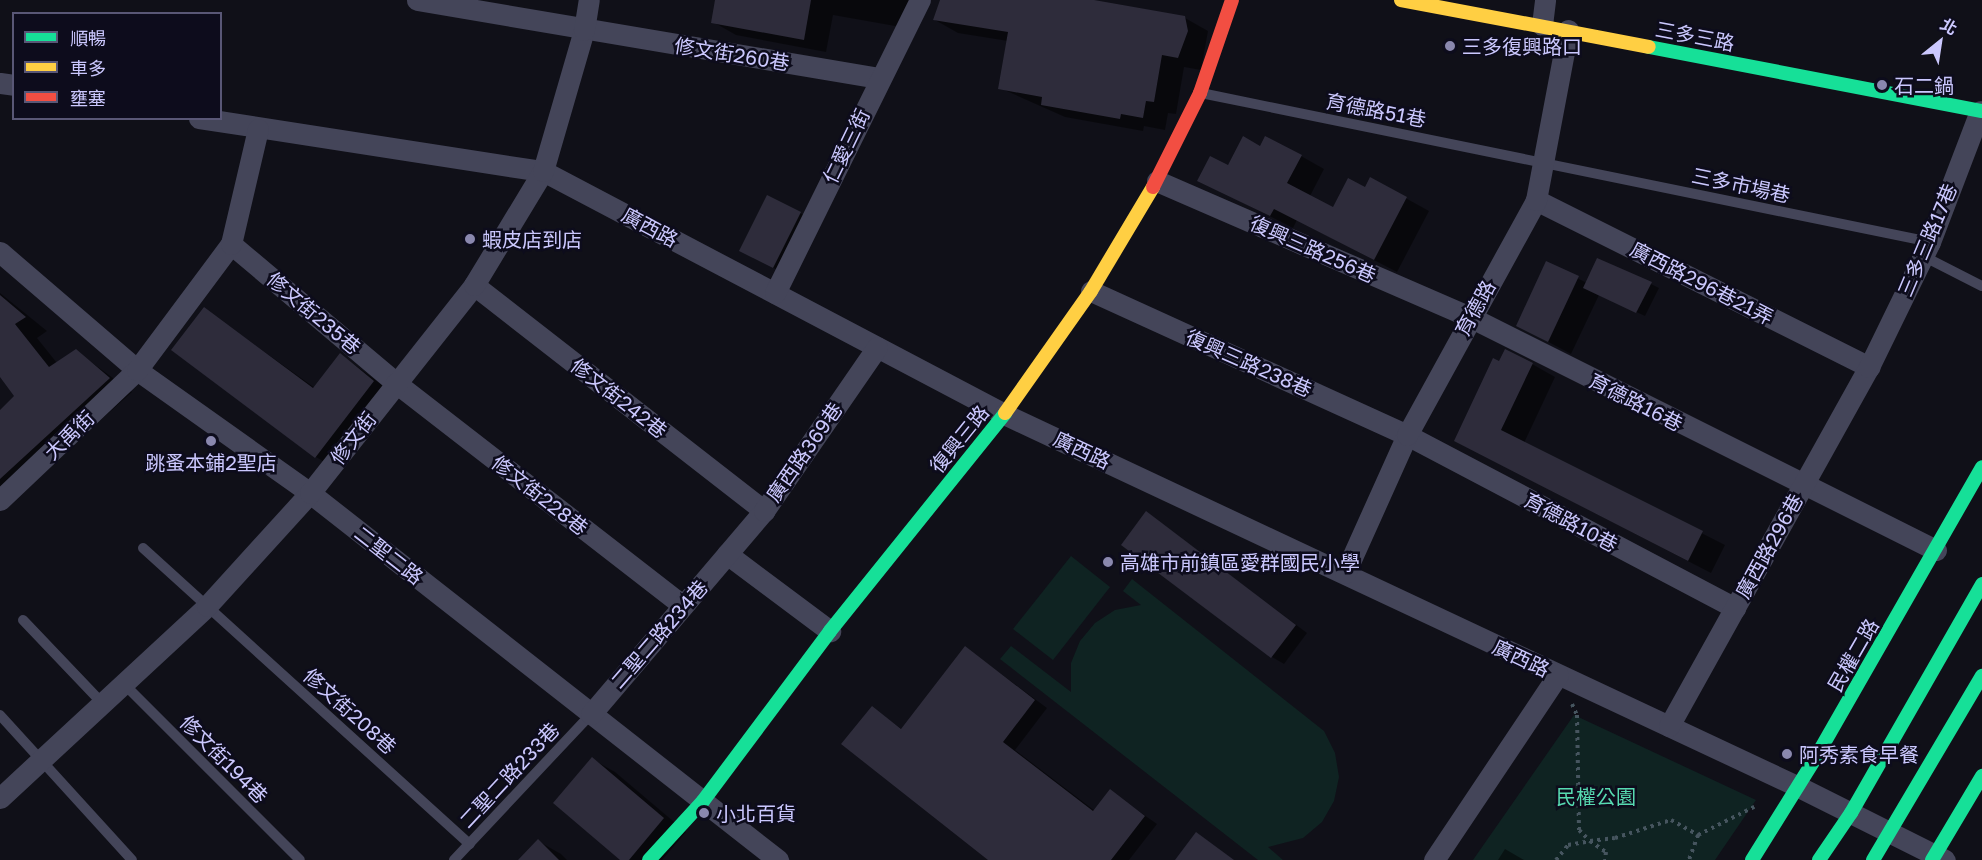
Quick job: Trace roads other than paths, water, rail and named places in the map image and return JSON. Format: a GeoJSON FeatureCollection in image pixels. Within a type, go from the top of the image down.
{"type":"FeatureCollection","features":[{"type":"Feature","properties":{"kind":"street","name":"修文街260巷"},"geometry":{"type":"LineString","coordinates":[[417,0],[879,78]]}},
{"type":"Feature","properties":{"kind":"street","name":"修文街"},"geometry":{"type":"LineString","coordinates":[[0,798],[207,606],[310,493],[474,285],[543,171],[584,30],[589,0]]}},
{"type":"Feature","properties":{"kind":"street","name":"仁愛三街"},"geometry":{"type":"LineString","coordinates":[[775,293],[879,78],[920,0]]}},
{"type":"Feature","properties":{"kind":"street","name":"復興三路"},"geometry":{"type":"LineString","coordinates":[[649,860],[703,801],[830,631],[1004,414],[1091,291],[1157,181],[1200,93],[1232,0]]}},
{"type":"Feature","properties":{"kind":"street","name":"三多三路"},"geometry":{"type":"LineString","coordinates":[[1401,0],[1542,25],[1981,111]]}},
{"type":"Feature","properties":{"kind":"street"},"geometry":{"type":"LineString","coordinates":[[1542,25],[1545,0]]}},
{"type":"Feature","properties":{"kind":"street","name":"育德路"},"geometry":{"type":"LineString","coordinates":[[1345,573],[1407,435],[1536,200],[1545,162],[1568,30]]}},
{"type":"Feature","properties":{"kind":"street","name":"三多三路17巷"},"geometry":{"type":"LineString","coordinates":[[1869,367],[1926,249],[1981,111]]}},
{"type":"Feature","properties":{"kind":"street","name":"廣西路"},"geometry":{"type":"LineString","coordinates":[[210,120],[543,171],[1004,414],[1799,786],[1892,832],[1937,858]]}},
{"type":"Feature","properties":{"kind":"street"},"geometry":{"type":"LineString","coordinates":[[231,244],[258,129]]}},
{"type":"Feature","properties":{"kind":"street","name":"復興三路256巷"},"geometry":{"type":"LineString","coordinates":[[1157,181],[1470,317]]}},
{"type":"Feature","properties":{"kind":"street","name":"廣西路296巷21弄"},"geometry":{"type":"LineString","coordinates":[[1536,200],[1869,367]]}},
{"type":"Feature","properties":{"kind":"street","name":"大禹街"},"geometry":{"type":"LineString","coordinates":[[0,500],[137,370],[231,244]]}},
{"type":"Feature","properties":{"kind":"street","name":"修文街235巷"},"geometry":{"type":"LineString","coordinates":[[231,244],[396,383]]}},
{"type":"Feature","properties":{"kind":"street","name":"二聖二路"},"geometry":{"type":"LineString","coordinates":[[0,252],[137,370],[310,493],[778,860]]}},
{"type":"Feature","properties":{"kind":"street","name":"修文街242巷"},"geometry":{"type":"LineString","coordinates":[[474,285],[764,511]]}},
{"type":"Feature","properties":{"kind":"street","name":"復興三路238巷"},"geometry":{"type":"LineString","coordinates":[[1091,291],[1407,435]]}},
{"type":"Feature","properties":{"kind":"street","name":"育德路16巷"},"geometry":{"type":"LineString","coordinates":[[1470,317],[1803,486],[1935,550]]}},
{"type":"Feature","properties":{"kind":"street","name":"廣西路369巷"},"geometry":{"type":"LineString","coordinates":[[727,554],[764,511],[877,347]]}},
{"type":"Feature","properties":{"kind":"street","name":"廣西路296巷"},"geometry":{"type":"LineString","coordinates":[[1669,726],[1869,367]]}},
{"type":"Feature","properties":{"kind":"street","name":"修文街228巷"},"geometry":{"type":"LineString","coordinates":[[396,383],[683,606]]}},
{"type":"Feature","properties":{"kind":"street","name":"育德路10巷"},"geometry":{"type":"LineString","coordinates":[[1407,435],[1735,608]]}},
{"type":"Feature","properties":{"kind":"street","name":"民權二路"},"geometry":{"type":"LineString","coordinates":[[1752,860],[1799,786],[1982,467]]}},
{"type":"Feature","properties":{"kind":"street"},"geometry":{"type":"LineString","coordinates":[[727,554],[830,631]]}},
{"type":"Feature","properties":{"kind":"street","name":"二聖二路234巷"},"geometry":{"type":"LineString","coordinates":[[591,714],[727,554]]}},
{"type":"Feature","properties":{"kind":"street"},"geometry":{"type":"LineString","coordinates":[[1819,860],[1851,813],[1982,584]]}},
{"type":"Feature","properties":{"kind":"street"},"geometry":{"type":"LineString","coordinates":[[1434,860],[1558,675]]}},
{"type":"Feature","properties":{"kind":"street"},"geometry":{"type":"LineString","coordinates":[[1873,860],[1892,832],[1982,676]]}},
{"type":"Feature","properties":{"kind":"street"},"geometry":{"type":"LineString","coordinates":[[1937,858],[1982,776]]}},
{"type":"Feature","properties":{"kind":"lane","name":"育德路51巷"},"geometry":{"type":"LineString","coordinates":[[1200,93],[1545,162]]}},
{"type":"Feature","properties":{"kind":"lane","name":"三多市場巷"},"geometry":{"type":"LineString","coordinates":[[1545,162],[1926,249],[1982,286]]}},
{"type":"Feature","properties":{"kind":"lane","name":"修文街208巷"},"geometry":{"type":"LineString","coordinates":[[143,548],[470,843]]}},
{"type":"Feature","properties":{"kind":"lane"},"geometry":{"type":"LineString","coordinates":[[23,620],[102,702]]}},
{"type":"Feature","properties":{"kind":"lane","name":"修文街194巷"},"geometry":{"type":"LineString","coordinates":[[123,683],[300,860]]}},
{"type":"Feature","properties":{"kind":"lane","name":"二聖二路233巷"},"geometry":{"type":"LineString","coordinates":[[454,860],[591,714]]}},
{"type":"Feature","properties":{"kind":"lane"},"geometry":{"type":"LineString","coordinates":[[0,715],[132,860]]}},
{"type":"Feature","properties":{"kind":"place","name":"三多復興路口"},"geometry":{"type":"Point","coordinates":[1450,46]}},
{"type":"Feature","properties":{"kind":"place","name":"石二鍋"},"geometry":{"type":"Point","coordinates":[1882,85]}},
{"type":"Feature","properties":{"kind":"place","name":"蝦皮店到店"},"geometry":{"type":"Point","coordinates":[470,239]}},
{"type":"Feature","properties":{"kind":"place","name":"跳蚤本鋪2聖店"},"geometry":{"type":"Point","coordinates":[211,441]}},
{"type":"Feature","properties":{"kind":"place","name":"高雄市前鎮區愛群國民小學"},"geometry":{"type":"Point","coordinates":[1108,562]}},
{"type":"Feature","properties":{"kind":"place","name":"阿秀素食早餐"},"geometry":{"type":"Point","coordinates":[1787,754]}},
{"type":"Feature","properties":{"kind":"place","name":"小北百貨"},"geometry":{"type":"Point","coordinates":[704,813]}},
{"type":"Feature","properties":{"kind":"park label","name":"民權公園"},"geometry":{"type":"Point","coordinates":[1596,796]}}]}
